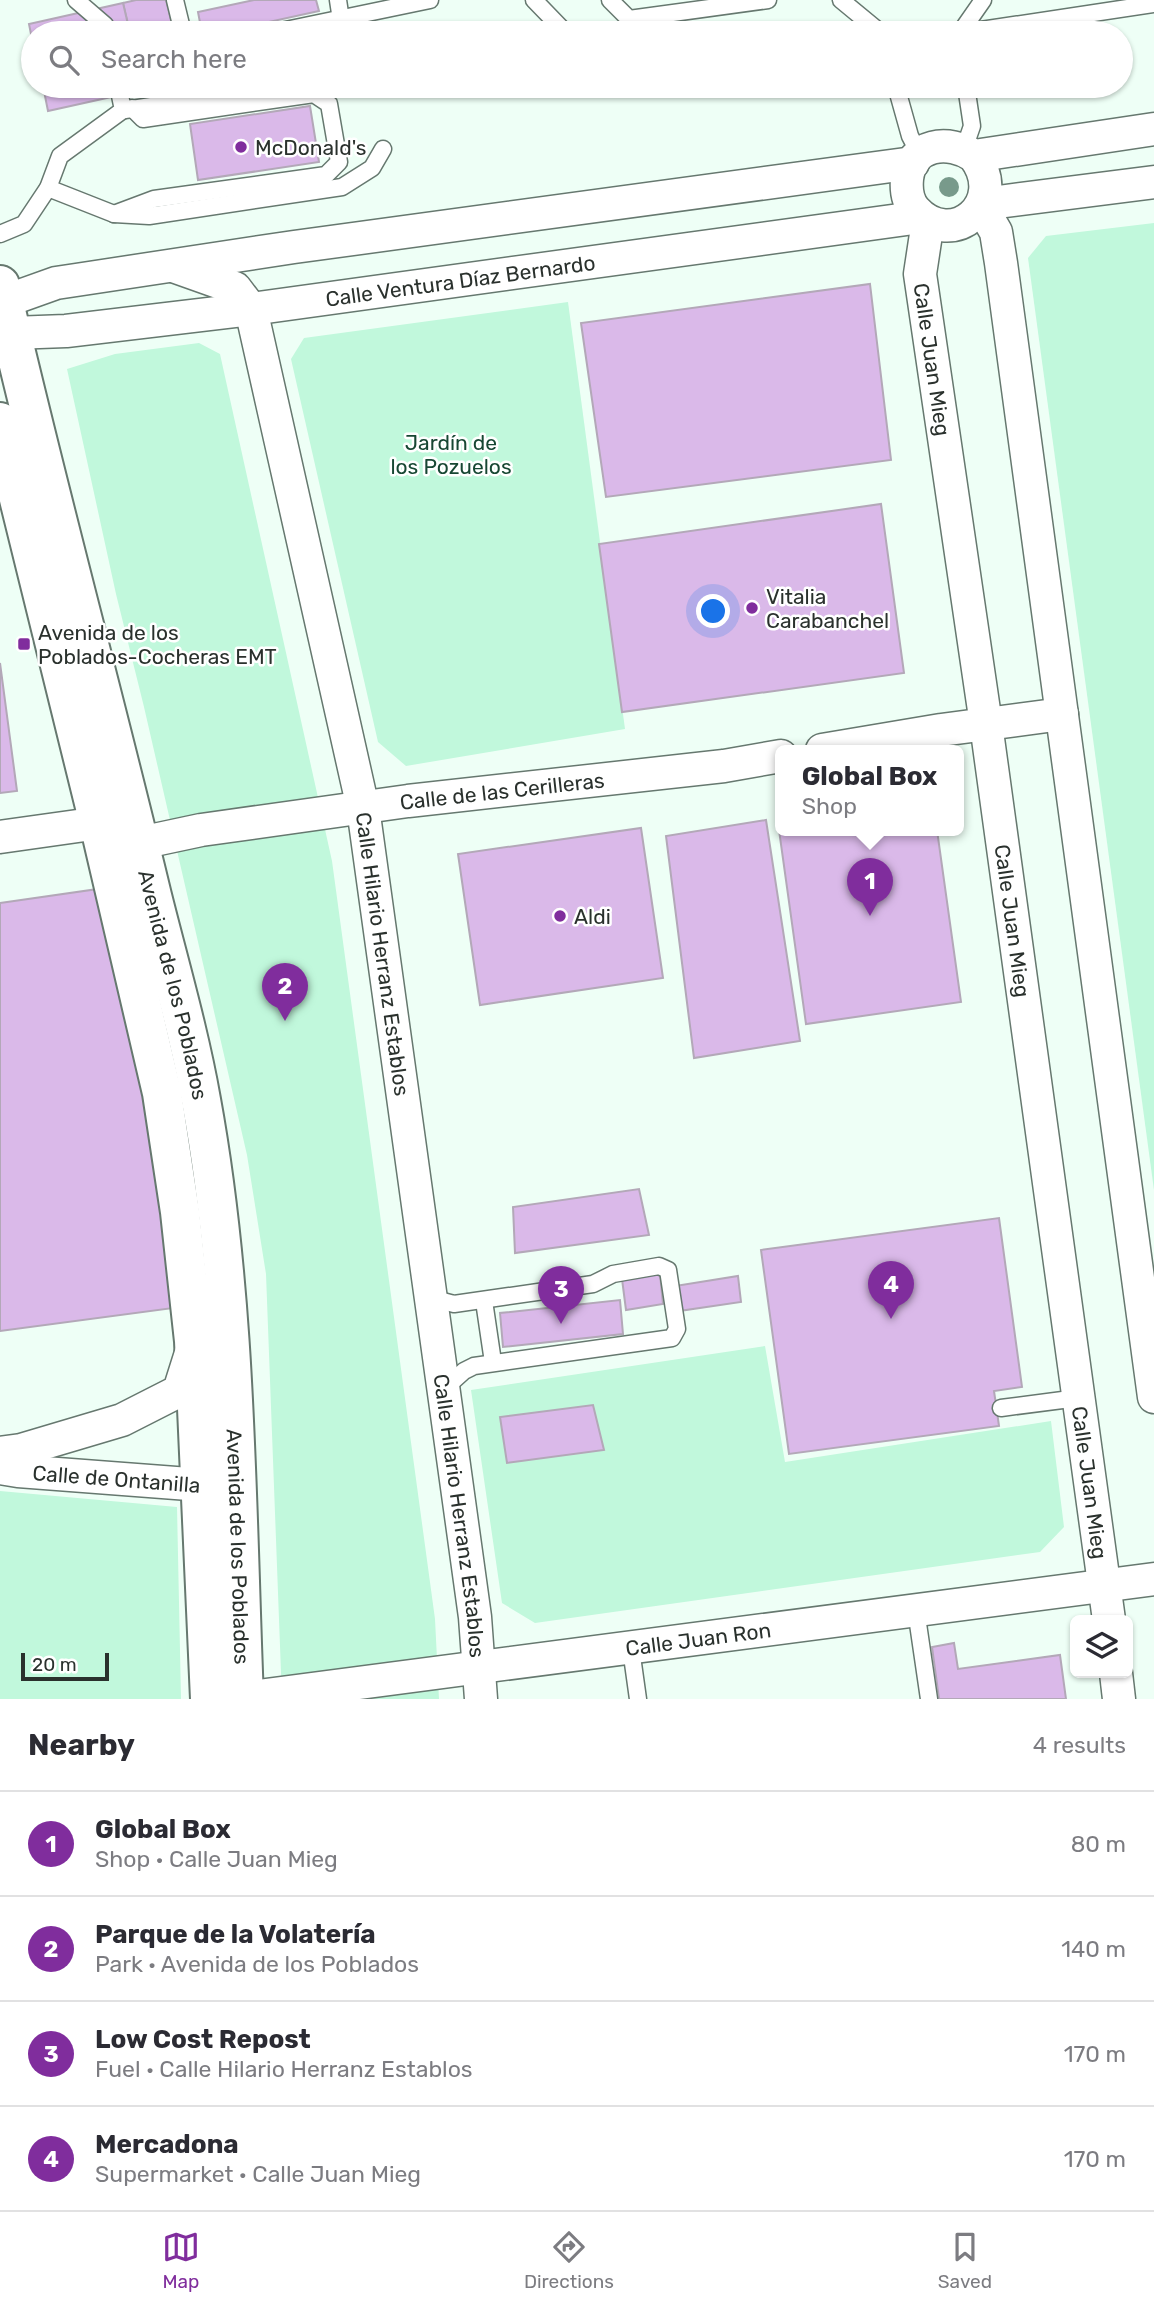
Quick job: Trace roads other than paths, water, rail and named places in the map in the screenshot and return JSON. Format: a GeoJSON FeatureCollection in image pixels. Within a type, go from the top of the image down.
{"type":"FeatureCollection","features":[{"type":"Feature","properties":{"kind":"main road","name":"Avenida de los Poblados"},"geometry":{"type":"LineString","coordinates":[[3,310],[140,843],[201,1097],[217,1198],[227,1303],[210,1699]]}},
{"type":"Feature","properties":{"kind":"main road","name":"Avenida de los Poblados"},"geometry":{"type":"LineString","coordinates":[[0,422],[99,823],[162,1093],[180,1212],[194,1341],[219,1484],[244,1699]]}},
{"type":"Feature","properties":{"kind":"street"},"geometry":{"type":"LineString","coordinates":[[3,310],[56,283],[917,159],[942,145],[969,153],[1000,151],[1154,129]]}},
{"type":"Feature","properties":{"kind":"street"},"geometry":{"type":"LineString","coordinates":[[969,153],[982,166],[986,177],[982,204],[996,232],[1154,1397]]}},
{"type":"Feature","properties":{"kind":"street"},"geometry":{"type":"LineString","coordinates":[[917,159],[907,177],[907,192],[912,206],[925,219]]}},
{"type":"Feature","properties":{"kind":"street","name":"Calle Ventura Díaz Bernardo"},"geometry":{"type":"LineString","coordinates":[[3,310],[65,331],[251,309],[925,219],[942,225],[957,224],[971,218],[982,204],[1154,182]]}},
{"type":"Feature","properties":{"kind":"street","name":"Calle Juan Mieg"},"geometry":{"type":"LineString","coordinates":[[925,219],[920,274],[986,724],[1108,1615]]}},
{"type":"Feature","properties":{"kind":"street"},"geometry":{"type":"LineString","coordinates":[[173,266],[235,288],[251,309]]}},
{"type":"Feature","properties":{"kind":"street","name":"Calle Hilario Herranz Establos"},"geometry":{"type":"LineString","coordinates":[[251,309],[363,808],[475,1617],[481,1699]]}},
{"type":"Feature","properties":{"kind":"street"},"geometry":{"type":"LineString","coordinates":[[854,745],[1062,714]]}},
{"type":"Feature","properties":{"kind":"street","name":"Calle de las Cerilleras"},"geometry":{"type":"LineString","coordinates":[[140,843],[201,830],[408,801],[775,758]]}},
{"type":"Feature","properties":{"kind":"street"},"geometry":{"type":"LineString","coordinates":[[0,837],[99,823]]}},
{"type":"Feature","properties":{"kind":"street","name":"Calle de Ontanilla"},"geometry":{"type":"LineString","coordinates":[[0,1453],[21,1450],[122,1420],[179,1391],[194,1341]]}},
{"type":"Feature","properties":{"kind":"street","name":"Calle de Ontanilla"},"geometry":{"type":"LineString","coordinates":[[0,1468],[18,1472],[219,1484]]}},
{"type":"Feature","properties":{"kind":"street","name":"Calle Juan Ron"},"geometry":{"type":"LineString","coordinates":[[244,1699],[1154,1578]]}},
{"type":"Feature","properties":{"kind":"street"},"geometry":{"type":"LineString","coordinates":[[1117,1678],[1119,1699]]}},
{"type":"Feature","properties":{"kind":"lane"},"geometry":{"type":"LineString","coordinates":[[76,0],[100,21]]}},
{"type":"Feature","properties":{"kind":"lane"},"geometry":{"type":"LineString","coordinates":[[175,0],[180,21]]}},
{"type":"Feature","properties":{"kind":"lane"},"geometry":{"type":"LineString","coordinates":[[338,0],[341,21]]}},
{"type":"Feature","properties":{"kind":"lane"},"geometry":{"type":"LineString","coordinates":[[359,21],[430,0]]}},
{"type":"Feature","properties":{"kind":"lane"},"geometry":{"type":"LineString","coordinates":[[534,0],[554,21]]}},
{"type":"Feature","properties":{"kind":"lane"},"geometry":{"type":"LineString","coordinates":[[610,0],[629,19],[768,0]]}},
{"type":"Feature","properties":{"kind":"lane"},"geometry":{"type":"LineString","coordinates":[[841,0],[866,21]]}},
{"type":"Feature","properties":{"kind":"lane"},"geometry":{"type":"LineString","coordinates":[[968,21],[983,0]]}},
{"type":"Feature","properties":{"kind":"lane"},"geometry":{"type":"LineString","coordinates":[[1040,21],[1154,4]]}},
{"type":"Feature","properties":{"kind":"lane"},"geometry":{"type":"LineString","coordinates":[[123,98],[127,109],[143,119],[287,98]]}},
{"type":"Feature","properties":{"kind":"lane"},"geometry":{"type":"LineString","coordinates":[[0,234],[24,224],[48,188],[60,156],[127,109],[172,98]]}},
{"type":"Feature","properties":{"kind":"lane"},"geometry":{"type":"LineString","coordinates":[[114,214],[155,199],[326,175],[339,162],[329,104],[320,98]]}},
{"type":"Feature","properties":{"kind":"lane"},"geometry":{"type":"LineString","coordinates":[[899,98],[917,159]]}},
{"type":"Feature","properties":{"kind":"lane"},"geometry":{"type":"LineString","coordinates":[[968,98],[972,126],[969,153]]}},
{"type":"Feature","properties":{"kind":"lane"},"geometry":{"type":"LineString","coordinates":[[48,188],[114,214],[149,216],[342,187],[372,168],[383,149]]}},
{"type":"Feature","properties":{"kind":"lane"},"geometry":{"type":"LineString","coordinates":[[431,1298],[454,1304],[484,1301],[593,1284],[613,1274],[659,1266],[668,1270],[677,1329],[672,1338],[493,1362],[464,1371],[444,1389]]}},
{"type":"Feature","properties":{"kind":"lane"},"geometry":{"type":"LineString","coordinates":[[484,1301],[493,1362]]}},
{"type":"Feature","properties":{"kind":"lane"},"geometry":{"type":"LineString","coordinates":[[1001,1408],[1078,1398]]}},
{"type":"Feature","properties":{"kind":"lane"},"geometry":{"type":"LineString","coordinates":[[916,1610],[929,1699]]}},
{"type":"Feature","properties":{"kind":"lane"},"geometry":{"type":"LineString","coordinates":[[631,1649],[638,1699]]}},
{"type":"Feature","properties":{"kind":"place","name":"McDonald's"},"geometry":{"type":"Point","coordinates":[241,147]}},
{"type":"Feature","properties":{"kind":"place","name":"Vitalia Carabanchel"},"geometry":{"type":"Point","coordinates":[752,608]}},
{"type":"Feature","properties":{"kind":"place","name":"Avenida de los Poblados-Cocheras EMT"},"geometry":{"type":"Point","coordinates":[24,644]}},
{"type":"Feature","properties":{"kind":"place","name":"Aldi"},"geometry":{"type":"Point","coordinates":[560,916]}},
{"type":"Feature","properties":{"kind":"place","name":"Global Box"},"geometry":{"type":"Point","coordinates":[870,916]}},
{"type":"Feature","properties":{"kind":"place","name":"Parque de la Volatería"},"geometry":{"type":"Point","coordinates":[285,1021]}},
{"type":"Feature","properties":{"kind":"place","name":"Mercadona"},"geometry":{"type":"Point","coordinates":[891,1319]}},
{"type":"Feature","properties":{"kind":"place","name":"Low Cost Repost"},"geometry":{"type":"Point","coordinates":[561,1324]}},
{"type":"Feature","properties":{"kind":"park label","name":"Jardín de los Pozuelos"},"geometry":{"type":"Point","coordinates":[451,454]}}]}
